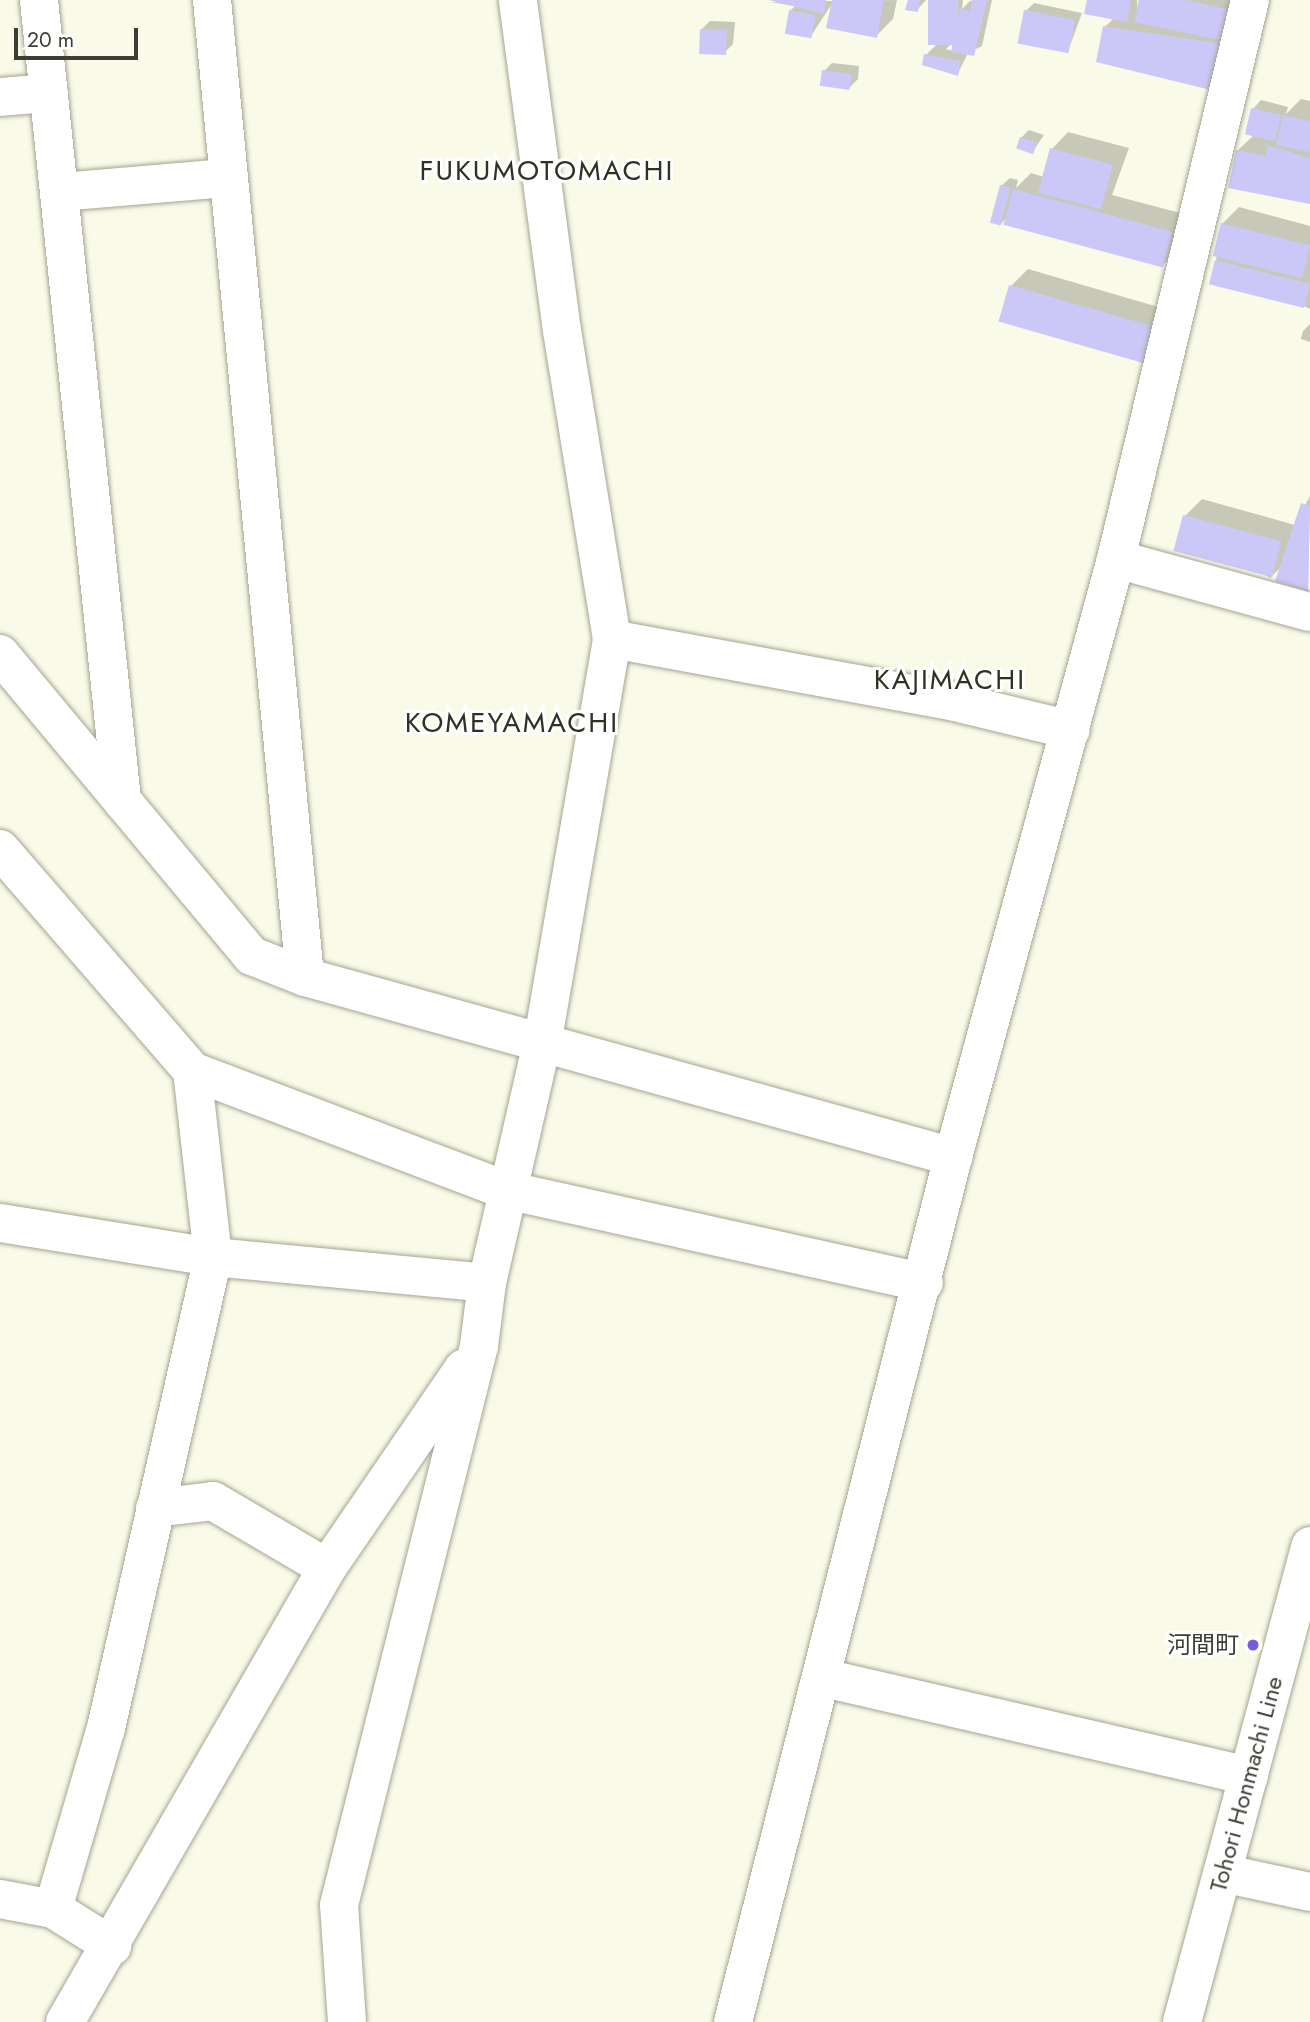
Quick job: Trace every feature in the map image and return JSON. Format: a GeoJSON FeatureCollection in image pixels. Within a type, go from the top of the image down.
{"type":"FeatureCollection","features":[{"type":"Feature","properties":{"kind":"street"},"geometry":{"type":"LineString","coordinates":[[39,0],[122,801]]}},
{"type":"Feature","properties":{"kind":"street"},"geometry":{"type":"LineString","coordinates":[[212,0],[304,977]]}},
{"type":"Feature","properties":{"kind":"street"},"geometry":{"type":"LineString","coordinates":[[347,2022],[340,1905],[479,1346],[487,1283],[506,1190],[543,1039],[612,639],[562,331],[518,0]]}},
{"type":"Feature","properties":{"kind":"street"},"geometry":{"type":"LineString","coordinates":[[733,2022],[824,1678],[953,1157],[1116,559],[1250,0]]}},
{"type":"Feature","properties":{"kind":"street"},"geometry":{"type":"LineString","coordinates":[[0,97],[49,93]]}},
{"type":"Feature","properties":{"kind":"street"},"geometry":{"type":"LineString","coordinates":[[60,192],[228,178]]}},
{"type":"Feature","properties":{"kind":"street"},"geometry":{"type":"LineString","coordinates":[[1116,559],[1310,612]]}},
{"type":"Feature","properties":{"kind":"street"},"geometry":{"type":"LineString","coordinates":[[612,639],[955,702],[1071,730]]}},
{"type":"Feature","properties":{"kind":"street"},"geometry":{"type":"LineString","coordinates":[[0,654],[252,957],[304,977],[543,1039],[953,1157]]}},
{"type":"Feature","properties":{"kind":"street"},"geometry":{"type":"LineString","coordinates":[[0,849],[192,1071],[506,1190],[923,1283]]}},
{"type":"Feature","properties":{"kind":"street"},"geometry":{"type":"LineString","coordinates":[[53,1909],[106,1728],[213,1257],[192,1071]]}},
{"type":"Feature","properties":{"kind":"street"},"geometry":{"type":"LineString","coordinates":[[0,1223],[213,1257],[487,1283]]}},
{"type":"Feature","properties":{"kind":"street"},"geometry":{"type":"LineString","coordinates":[[65,2022],[327,1568],[479,1346]]}},
{"type":"Feature","properties":{"kind":"street"},"geometry":{"type":"LineString","coordinates":[[155,1508],[213,1502],[327,1568]]}},
{"type":"Feature","properties":{"kind":"street","name":"Tohori Honmachi Line"},"geometry":{"type":"LineString","coordinates":[[1182,2022],[1310,1546]]}},
{"type":"Feature","properties":{"kind":"street"},"geometry":{"type":"LineString","coordinates":[[824,1678],[1249,1776]]}},
{"type":"Feature","properties":{"kind":"street"},"geometry":{"type":"LineString","coordinates":[[1222,1873],[1310,1892]]}},
{"type":"Feature","properties":{"kind":"street"},"geometry":{"type":"LineString","coordinates":[[0,1899],[53,1909],[111,1946]]}},
{"type":"Feature","properties":{"kind":"building"},"geometry":{"type":"Polygon","coordinates":[[[769,0],[826,0],[824,14],[769,0]]]}},
{"type":"Feature","properties":{"kind":"building"},"geometry":{"type":"Polygon","coordinates":[[[832,0],[884,0],[877,38],[826,28],[832,0]]]}},
{"type":"Feature","properties":{"kind":"building"},"geometry":{"type":"Polygon","coordinates":[[[908,0],[920,0],[918,12],[905,10],[908,0]]]}},
{"type":"Feature","properties":{"kind":"building"},"geometry":{"type":"Polygon","coordinates":[[[928,0],[958,0],[958,45],[928,45],[928,0]]]}},
{"type":"Feature","properties":{"kind":"building"},"geometry":{"type":"Polygon","coordinates":[[[972,0],[987,0],[974,56],[951,52],[960,8],[970,11],[972,0]]]}},
{"type":"Feature","properties":{"kind":"building"},"geometry":{"type":"Polygon","coordinates":[[[1087,0],[1131,0],[1127,22],[1084,14],[1087,0]]]}},
{"type":"Feature","properties":{"kind":"building"},"geometry":{"type":"Polygon","coordinates":[[[1139,0],[1186,0],[1232,10],[1225,41],[1134,22],[1139,0]]]}},
{"type":"Feature","properties":{"kind":"building"},"geometry":{"type":"Polygon","coordinates":[[[789,10],[816,15],[811,38],[785,34],[789,10]]]}},
{"type":"Feature","properties":{"kind":"building"},"geometry":{"type":"Polygon","coordinates":[[[1024,10],[1075,20],[1069,53],[1018,43],[1024,10]]]}},
{"type":"Feature","properties":{"kind":"building"},"geometry":{"type":"Polygon","coordinates":[[[1103,26],[1225,44],[1215,91],[1096,62],[1103,26]]]}},
{"type":"Feature","properties":{"kind":"building"},"geometry":{"type":"Polygon","coordinates":[[[700,29],[727,30],[726,55],[699,54],[700,29]]]}},
{"type":"Feature","properties":{"kind":"building"},"geometry":{"type":"Polygon","coordinates":[[[924,54],[961,61],[958,76],[922,65],[924,54]]]}},
{"type":"Feature","properties":{"kind":"building"},"geometry":{"type":"Polygon","coordinates":[[[822,70],[852,74],[849,90],[820,86],[822,70]]]}},
{"type":"Feature","properties":{"kind":"building"},"geometry":{"type":"Polygon","coordinates":[[[1251,108],[1281,115],[1275,141],[1245,134],[1251,108]]]}},
{"type":"Feature","properties":{"kind":"building"},"geometry":{"type":"Polygon","coordinates":[[[1283,115],[1310,121],[1310,152],[1276,145],[1283,115]]]}},
{"type":"Feature","properties":{"kind":"building"},"geometry":{"type":"Polygon","coordinates":[[[1020,137],[1037,143],[1033,154],[1016,148],[1020,137]]]}},
{"type":"Feature","properties":{"kind":"building"},"geometry":{"type":"Polygon","coordinates":[[[1267,145],[1310,158],[1310,204],[1228,188],[1236,150],[1266,156],[1267,145]]]}},
{"type":"Feature","properties":{"kind":"building"},"geometry":{"type":"Polygon","coordinates":[[[1050,148],[1113,165],[1101,209],[1038,192],[1050,148]]]}},
{"type":"Feature","properties":{"kind":"building"},"geometry":{"type":"Polygon","coordinates":[[[1000,185],[1011,188],[1001,226],[990,223],[1000,185]]]}},
{"type":"Feature","properties":{"kind":"building"},"geometry":{"type":"Polygon","coordinates":[[[1013,189],[1172,232],[1163,267],[1003,225],[1013,189]]]}},
{"type":"Feature","properties":{"kind":"building"},"geometry":{"type":"Polygon","coordinates":[[[1221,223],[1310,245],[1302,278],[1213,256],[1221,223]]]}},
{"type":"Feature","properties":{"kind":"building"},"geometry":{"type":"Polygon","coordinates":[[[1215,260],[1310,284],[1304,308],[1209,284],[1215,260]]]}},
{"type":"Feature","properties":{"kind":"building"},"geometry":{"type":"Polygon","coordinates":[[[1009,285],[1156,327],[1146,364],[999,322],[1009,285]]]}},
{"type":"Feature","properties":{"kind":"building"},"geometry":{"type":"Polygon","coordinates":[[[1301,503],[1310,506],[1308,592],[1275,581],[1301,503]]]}},
{"type":"Feature","properties":{"kind":"building"},"geometry":{"type":"Polygon","coordinates":[[[1183,515],[1282,541],[1272,577],[1173,551],[1183,515]]]}},
{"type":"Feature","properties":{"kind":"place","name":"河間町"},"geometry":{"type":"Point","coordinates":[1253,1645]}},
{"type":"Feature","properties":{"kind":"district","name":"FUKUMOTOMACHI"},"geometry":{"type":"Point","coordinates":[547,171]}},
{"type":"Feature","properties":{"kind":"district","name":"KAJIMACHI"},"geometry":{"type":"Point","coordinates":[950,680]}},
{"type":"Feature","properties":{"kind":"district","name":"KOMEYAMACHI"},"geometry":{"type":"Point","coordinates":[512,723]}}]}
